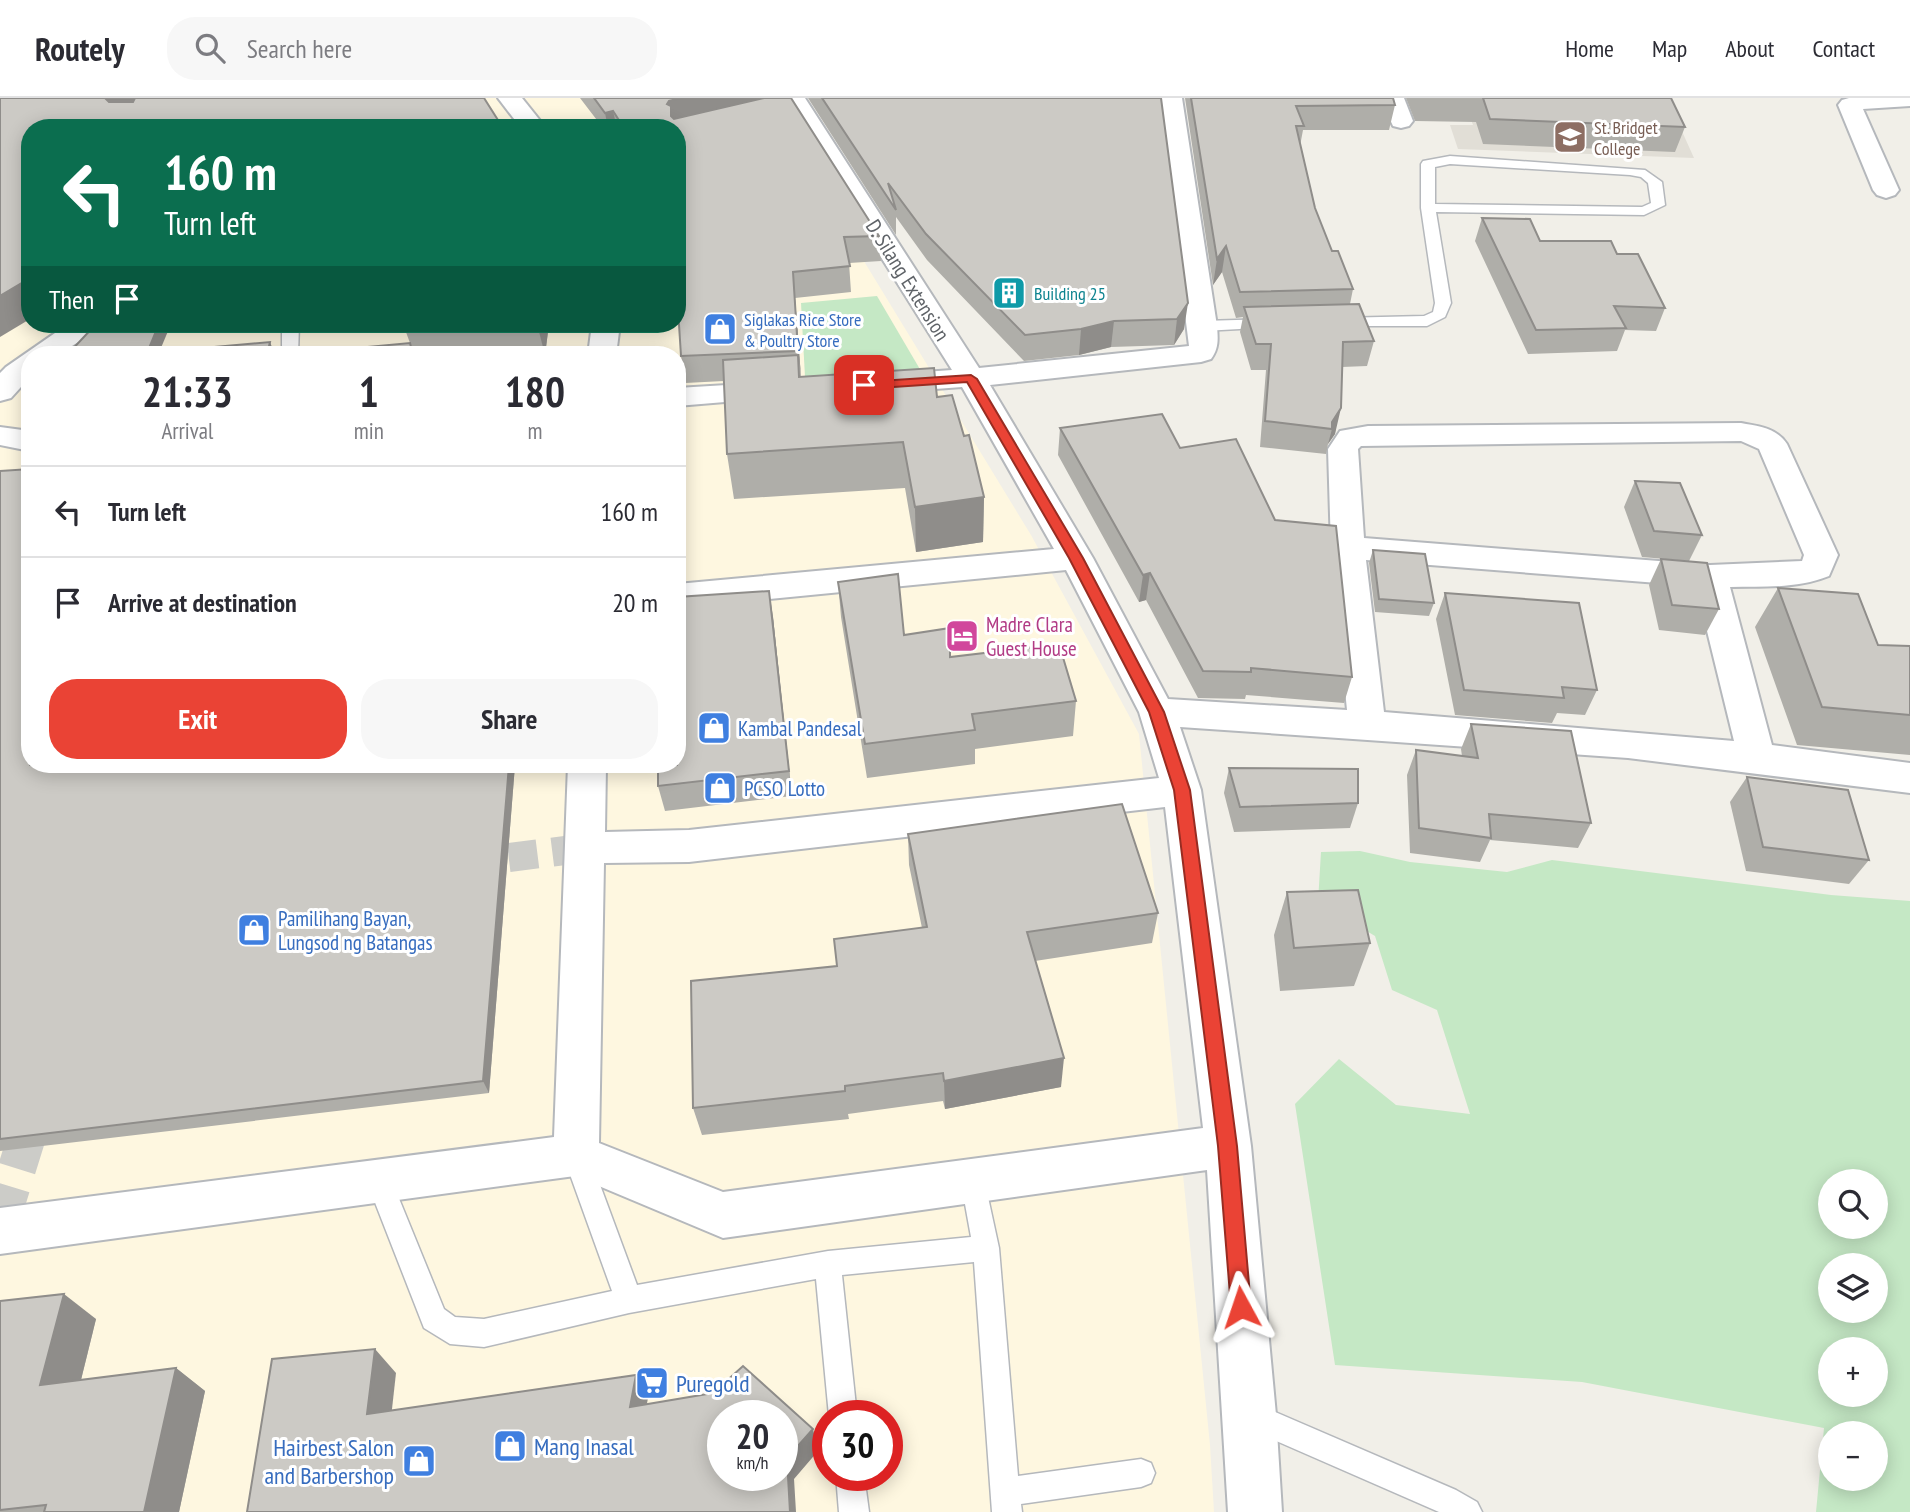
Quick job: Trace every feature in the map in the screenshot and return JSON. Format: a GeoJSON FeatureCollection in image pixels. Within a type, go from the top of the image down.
{"type":"FeatureCollection","features":[{"type":"Feature","properties":{"kind":"street"},"geometry":{"type":"LineString","coordinates":[[510,98],[527,119]]}},
{"type":"Feature","properties":{"kind":"street"},"geometry":{"type":"LineString","coordinates":[[851,386],[971,379],[1185,357],[1201,353],[1204,345],[1203,326],[1170,98],[1153,98]]}},
{"type":"Feature","properties":{"kind":"street"},"geometry":{"type":"LineString","coordinates":[[1392,98],[1401,121]]}},
{"type":"Feature","properties":{"kind":"street"},"geometry":{"type":"LineString","coordinates":[[1886,190],[1850,105],[1869,100],[1910,99]]}},
{"type":"Feature","properties":{"kind":"street"},"geometry":{"type":"LineString","coordinates":[[770,111],[795,101]]}},
{"type":"Feature","properties":{"kind":"street","name":"D. Silang Extension"},"geometry":{"type":"LineString","coordinates":[[795,101],[971,379],[1076,558],[1157,712],[1182,790],[1228,1146],[1250,1415],[1255,1512]]}},
{"type":"Feature","properties":{"kind":"street"},"geometry":{"type":"LineString","coordinates":[[53,346],[73,333]]}},
{"type":"Feature","properties":{"kind":"street"},"geometry":{"type":"LineString","coordinates":[[0,392],[21,369]]}},
{"type":"Feature","properties":{"kind":"street"},"geometry":{"type":"LineString","coordinates":[[686,396],[797,390]]}},
{"type":"Feature","properties":{"kind":"street"},"geometry":{"type":"LineString","coordinates":[[1348,548],[1710,576],[1802,574],[1816,568],[1821,555],[1772,444],[1759,436],[1727,432],[1368,435],[1351,438],[1343,449],[1348,548],[1367,724]]}},
{"type":"Feature","properties":{"kind":"street"},"geometry":{"type":"LineString","coordinates":[[0,436],[21,439]]}},
{"type":"Feature","properties":{"kind":"street"},"geometry":{"type":"LineString","coordinates":[[686,595],[1076,558]]}},
{"type":"Feature","properties":{"kind":"street"},"geometry":{"type":"LineString","coordinates":[[1710,576],[1756,756]]}},
{"type":"Feature","properties":{"kind":"street"},"geometry":{"type":"LineString","coordinates":[[1157,712],[1528,734],[1756,756],[1910,778]]}},
{"type":"Feature","properties":{"kind":"street"},"geometry":{"type":"LineString","coordinates":[[576,1154],[587,773]]}},
{"type":"Feature","properties":{"kind":"street"},"geometry":{"type":"LineString","coordinates":[[585,848],[689,846],[1182,790]]}},
{"type":"Feature","properties":{"kind":"street"},"geometry":{"type":"LineString","coordinates":[[0,1231],[576,1154],[723,1215],[1228,1146]]}},
{"type":"Feature","properties":{"kind":"lane"},"geometry":{"type":"LineString","coordinates":[[1320,323],[1427,321],[1440,314],[1443,303],[1428,208],[1429,164],[1450,160],[1645,174],[1655,182],[1658,205],[1644,211],[1428,208]]}},
{"type":"Feature","properties":{"kind":"lane"},"geometry":{"type":"LineString","coordinates":[[1203,326],[1280,324]]}},
{"type":"Feature","properties":{"kind":"lane"},"geometry":{"type":"LineString","coordinates":[[576,1154],[629,1300]]}},
{"type":"Feature","properties":{"kind":"lane"},"geometry":{"type":"LineString","coordinates":[[380,1182],[434,1318],[450,1330],[484,1333],[629,1300],[828,1264],[986,1248]]}},
{"type":"Feature","properties":{"kind":"lane"},"geometry":{"type":"LineString","coordinates":[[974,1182],[986,1248],[1006,1502],[1141,1473]]}},
{"type":"Feature","properties":{"kind":"lane"},"geometry":{"type":"LineString","coordinates":[[828,1264],[842,1400]]}},
{"type":"Feature","properties":{"kind":"lane"},"geometry":{"type":"LineString","coordinates":[[1250,1415],[1446,1500],[1467,1512]]}},
{"type":"Feature","properties":{"kind":"lane"},"geometry":{"type":"LineString","coordinates":[[851,1491],[853,1512]]}},
{"type":"Feature","properties":{"kind":"shaded area"},"geometry":{"type":"Polygon","coordinates":[[[6,98],[767,98],[1031,535],[1139,734],[1210,1445],[1214,1512],[0,1512],[0,276],[21,263],[21,333],[686,333],[686,119],[23,119],[6,98]]]}},
{"type":"Feature","properties":{"kind":"shaded area","name":"St. Bridget College"},"geometry":{"type":"Polygon","coordinates":[[[1463,98],[1667,98],[1694,158],[1458,149],[1450,125],[1473,125],[1463,98]]]}},
{"type":"Feature","properties":{"kind":"green space"},"geometry":{"type":"Polygon","coordinates":[[[877,296],[921,371],[805,377],[801,303],[877,296]]]}},
{"type":"Feature","properties":{"kind":"green space"},"geometry":{"type":"Polygon","coordinates":[[[1360,851],[1410,862],[1507,872],[1552,860],[1831,895],[1910,901],[1910,1512],[1816,1512],[1818,1491],[1888,1491],[1888,1421],[1818,1421],[1818,1427],[1582,1382],[1335,1365],[1295,1104],[1339,1059],[1396,1105],[1470,1114],[1437,1010],[1392,990],[1375,936],[1318,902],[1321,852],[1360,851]]]}},
{"type":"Feature","properties":{"kind":"building"},"geometry":{"type":"Polygon","coordinates":[[[0,98],[105,98],[109,102],[133,102],[135,98],[484,98],[497,119],[21,119],[21,283],[0,296],[0,98]]]}},
{"type":"Feature","properties":{"kind":"building"},"geometry":{"type":"Polygon","coordinates":[[[594,98],[681,98],[667,104],[671,106],[671,116],[674,119],[618,119],[613,111],[605,113],[594,98]]]}},
{"type":"Feature","properties":{"kind":"building"},"geometry":{"type":"Polygon","coordinates":[[[764,98],[791,98],[879,236],[844,237],[850,266],[793,272],[798,351],[686,356],[686,346],[680,346],[680,333],[686,333],[686,119],[674,119],[764,98]]]}},
{"type":"Feature","properties":{"kind":"building"},"geometry":{"type":"Polygon","coordinates":[[[822,98],[1161,98],[1188,303],[1177,319],[1114,321],[1081,329],[1025,335],[926,234],[888,183],[896,210],[822,98]]]}},
{"type":"Feature","properties":{"kind":"building"},"geometry":{"type":"Polygon","coordinates":[[[1191,98],[1393,98],[1395,105],[1296,106],[1304,126],[1296,126],[1315,208],[1332,251],[1338,251],[1353,289],[1240,292],[1226,246],[1217,259],[1191,98]]]}},
{"type":"Feature","properties":{"kind":"building"},"geometry":{"type":"Polygon","coordinates":[[[1483,98],[1671,98],[1685,127],[1490,119],[1483,98]]]}},
{"type":"Feature","properties":{"kind":"building"},"geometry":{"type":"Polygon","coordinates":[[[1482,218],[1530,219],[1540,241],[1611,241],[1617,254],[1638,254],[1665,308],[1614,306],[1626,328],[1536,330],[1482,218]]]}},
{"type":"Feature","properties":{"kind":"building"},"geometry":{"type":"Polygon","coordinates":[[[1359,304],[1374,341],[1343,342],[1341,408],[1332,422],[1332,429],[1265,421],[1271,344],[1256,344],[1244,307],[1359,304]]]}},
{"type":"Feature","properties":{"kind":"building"},"geometry":{"type":"Polygon","coordinates":[[[88,333],[155,333],[150,346],[75,346],[88,333]]]}},
{"type":"Feature","properties":{"kind":"building"},"geometry":{"type":"Polygon","coordinates":[[[270,342],[269,346],[225,346],[270,342]]]}},
{"type":"Feature","properties":{"kind":"building"},"geometry":{"type":"Polygon","coordinates":[[[410,343],[411,346],[378,346],[410,343]]]}},
{"type":"Feature","properties":{"kind":"building"},"geometry":{"type":"Polygon","coordinates":[[[798,355],[799,377],[934,368],[937,397],[952,395],[964,436],[969,435],[984,497],[915,507],[903,442],[727,454],[723,360],[798,355]]]}},
{"type":"Feature","properties":{"kind":"building"},"geometry":{"type":"Polygon","coordinates":[[[1162,414],[1180,448],[1236,439],[1275,520],[1336,526],[1352,677],[1251,668],[1251,672],[1203,671],[1150,573],[1143,575],[1060,428],[1162,414]]]}},
{"type":"Feature","properties":{"kind":"building","name":"Pamilihang Bayan, Lungsod ng Batangas"},"geometry":{"type":"Polygon","coordinates":[[[21,470],[21,773],[508,773],[483,1081],[0,1139],[0,471],[21,470]]]}},
{"type":"Feature","properties":{"kind":"building"},"geometry":{"type":"Polygon","coordinates":[[[1635,481],[1680,483],[1702,535],[1654,531],[1635,481]]]}},
{"type":"Feature","properties":{"kind":"building"},"geometry":{"type":"Polygon","coordinates":[[[1373,550],[1425,554],[1434,603],[1379,599],[1373,550]]]}},
{"type":"Feature","properties":{"kind":"building"},"geometry":{"type":"Polygon","coordinates":[[[1661,559],[1707,563],[1719,609],[1672,605],[1661,559]]]}},
{"type":"Feature","properties":{"kind":"building"},"geometry":{"type":"Polygon","coordinates":[[[898,574],[904,635],[950,628],[950,657],[1059,644],[1076,701],[972,714],[975,730],[865,744],[838,582],[898,574]]]}},
{"type":"Feature","properties":{"kind":"building"},"geometry":{"type":"Polygon","coordinates":[[[1778,588],[1858,594],[1878,645],[1910,646],[1910,715],[1822,707],[1778,588]]]}},
{"type":"Feature","properties":{"kind":"building"},"geometry":{"type":"Polygon","coordinates":[[[769,591],[789,771],[658,786],[658,773],[686,773],[686,596],[769,591]]]}},
{"type":"Feature","properties":{"kind":"building"},"geometry":{"type":"Polygon","coordinates":[[[1445,593],[1579,603],[1597,690],[1562,687],[1564,698],[1464,690],[1445,593]]]}},
{"type":"Feature","properties":{"kind":"building"},"geometry":{"type":"Polygon","coordinates":[[[1471,724],[1571,731],[1591,823],[1489,814],[1491,838],[1419,828],[1416,750],[1478,758],[1471,724]]]}},
{"type":"Feature","properties":{"kind":"building"},"geometry":{"type":"Polygon","coordinates":[[[1229,768],[1358,769],[1358,803],[1240,807],[1229,768]]]}},
{"type":"Feature","properties":{"kind":"building"},"geometry":{"type":"Polygon","coordinates":[[[1747,777],[1848,790],[1869,860],[1763,847],[1747,777]]]}},
{"type":"Feature","properties":{"kind":"building"},"geometry":{"type":"Polygon","coordinates":[[[1122,804],[1158,913],[1027,932],[1064,1058],[944,1081],[943,1073],[845,1086],[845,1091],[693,1108],[691,981],[837,966],[834,939],[927,927],[908,834],[1122,804]]]}},
{"type":"Feature","properties":{"kind":"building"},"geometry":{"type":"Polygon","coordinates":[[[1358,890],[1370,943],[1294,948],[1287,892],[1358,890]]]}},
{"type":"Feature","properties":{"kind":"building"},"geometry":{"type":"Polygon","coordinates":[[[64,1294],[40,1385],[176,1368],[144,1512],[44,1512],[46,1505],[0,1510],[0,1301],[64,1294]]]}},
{"type":"Feature","properties":{"kind":"building"},"geometry":{"type":"Polygon","coordinates":[[[375,1349],[367,1414],[636,1375],[630,1407],[713,1393],[743,1366],[781,1400],[707,1400],[707,1491],[789,1491],[790,1512],[247,1512],[272,1359],[375,1349]]]}},
{"type":"Feature","properties":{"kind":"building"},"geometry":{"type":"Polygon","coordinates":[[[798,1416],[812,1430],[798,1446],[798,1416]]]}},
{"type":"Feature","properties":{"kind":"tunnel"},"geometry":{"type":"LineString","coordinates":[[465,863],[585,848]]}},
{"type":"Feature","properties":{"kind":"tunnel"},"geometry":{"type":"LineString","coordinates":[[0,1223],[36,1107]]}},
{"type":"Feature","properties":{"kind":"place","name":"St. Bridget College"},"geometry":{"type":"Point","coordinates":[1570,137]}},
{"type":"Feature","properties":{"kind":"place","name":"Building 25"},"geometry":{"type":"Point","coordinates":[1009,293]}},
{"type":"Feature","properties":{"kind":"place","name":"Siglakas Rice Store & Poultry Store"},"geometry":{"type":"Point","coordinates":[720,329]}},
{"type":"Feature","properties":{"kind":"place","name":"Madre Clara Guest House"},"geometry":{"type":"Point","coordinates":[962,636]}},
{"type":"Feature","properties":{"kind":"place","name":"Kambal Pandesal"},"geometry":{"type":"Point","coordinates":[714,728]}},
{"type":"Feature","properties":{"kind":"place","name":"PCSO Lotto"},"geometry":{"type":"Point","coordinates":[720,788]}},
{"type":"Feature","properties":{"kind":"place","name":"Pamilihang Bayan, Lungsod ng Batangas"},"geometry":{"type":"Point","coordinates":[254,930]}},
{"type":"Feature","properties":{"kind":"place","name":"Puregold"},"geometry":{"type":"Point","coordinates":[652,1383]}},
{"type":"Feature","properties":{"kind":"place","name":"Mang Inasal"},"geometry":{"type":"Point","coordinates":[510,1446]}},
{"type":"Feature","properties":{"kind":"place","name":"Hairbest Salon and Barbershop"},"geometry":{"type":"Point","coordinates":[419,1461]}},
{"type":"Feature","properties":{"kind":"route"},"geometry":{"type":"LineString","coordinates":[[864,385],[971,379],[1076,558],[1157,712],[1182,790],[1228,1146],[1241,1307]]}}]}
